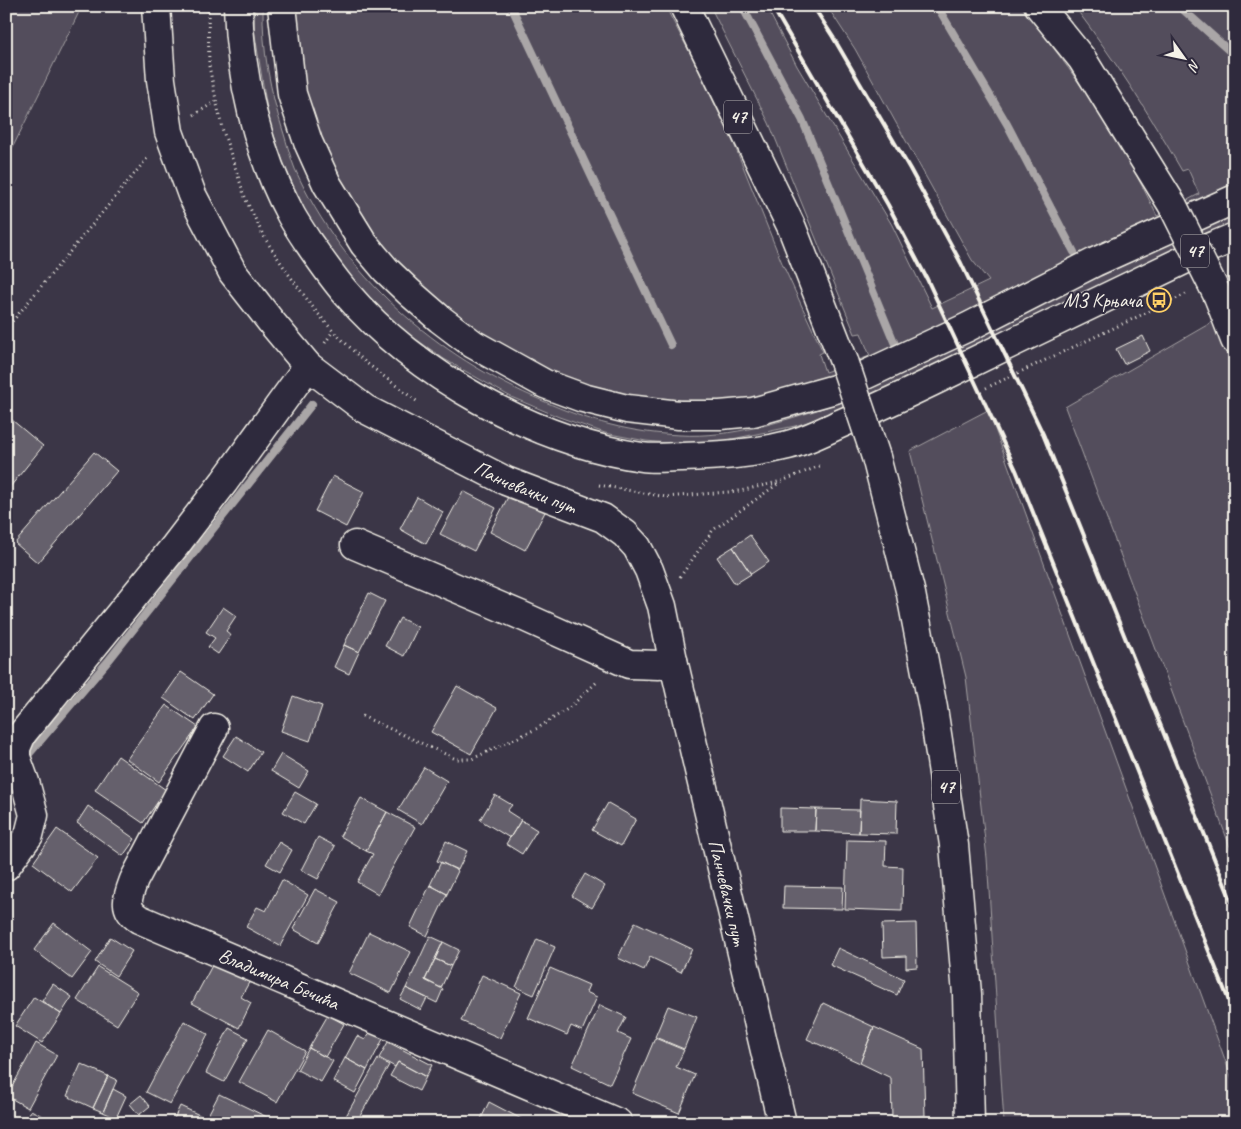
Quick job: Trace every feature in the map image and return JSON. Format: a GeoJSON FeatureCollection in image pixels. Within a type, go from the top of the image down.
{"type":"FeatureCollection","features":[{"type":"Feature","properties":{"kind":"main road","name":"Панчевачки пут"},"geometry":{"type":"LineString","coordinates":[[156,6],[161,80],[169,132],[192,195],[233,273],[308,366],[373,414],[506,481],[603,518],[625,534],[636,546],[649,570],[662,606],[782,1123]]}},
{"type":"Feature","properties":{"kind":"main road"},"geometry":{"type":"LineString","coordinates":[[238,6],[239,32],[245,77],[254,120],[269,169],[291,216],[346,294],[391,337],[425,365],[458,387],[492,406],[535,426],[575,442],[611,451],[647,458],[730,455],[789,445],[892,401],[1235,237]]}},
{"type":"Feature","properties":{"kind":"main road"},"geometry":{"type":"LineString","coordinates":[[282,6],[292,94],[308,142],[327,184],[364,244],[409,292],[473,344],[546,384],[583,398],[627,408],[679,415],[720,415],[753,412],[835,389],[968,327],[1095,262],[1235,199]]}},
{"type":"Feature","properties":{"kind":"main road","name":"47"},"geometry":{"type":"LineString","coordinates":[[684,6],[792,228],[845,364],[876,457],[911,594],[934,708],[954,845],[967,994],[970,1123]]}},
{"type":"Feature","properties":{"kind":"main road","name":"47"},"geometry":{"type":"LineString","coordinates":[[1039,6],[1082,59],[1173,206],[1218,296],[1235,340]]}},
{"type":"Feature","properties":{"kind":"main road"},"geometry":{"type":"LineString","coordinates":[[6,866],[29,835],[34,815],[16,757],[16,748],[22,734],[224,482],[308,366]]}},
{"type":"Feature","properties":{"kind":"main road"},"geometry":{"type":"LineString","coordinates":[[355,545],[630,664],[658,665],[673,660]]}},
{"type":"Feature","properties":{"kind":"main road","name":"Владимира Бечића"},"geometry":{"type":"LineString","coordinates":[[214,728],[134,880],[128,894],[128,905],[132,915],[618,1123]]}},
{"type":"Feature","properties":{"kind":"path"},"geometry":{"type":"LineString","coordinates":[[208,6],[209,66],[216,101]]}},
{"type":"Feature","properties":{"kind":"path"},"geometry":{"type":"LineString","coordinates":[[6,329],[169,132]]}},
{"type":"Feature","properties":{"kind":"path"},"geometry":{"type":"LineString","coordinates":[[662,606],[713,530],[782,481]]}},
{"type":"Feature","properties":{"kind":"path"},"geometry":{"type":"LineString","coordinates":[[362,716],[456,759],[472,759],[538,728],[569,708],[599,680],[630,664]]}},
{"type":"Feature","properties":{"kind":"shaded area"},"geometry":{"type":"Polygon","coordinates":[[[6,6],[82,6],[6,161],[6,6]]]}},
{"type":"Feature","properties":{"kind":"shaded area"},"geometry":{"type":"Polygon","coordinates":[[[255,6],[263,6],[265,54],[271,85],[278,116],[295,169],[315,208],[339,244],[367,278],[397,309],[466,361],[504,383],[543,401],[593,420],[627,429],[680,435],[719,434],[758,427],[832,405],[1235,212],[1235,224],[1163,254],[885,390],[829,415],[795,426],[713,443],[678,444],[646,441],[605,433],[559,417],[511,397],[444,359],[406,332],[362,296],[314,230],[284,165],[269,121],[254,29],[255,6]]]}},
{"type":"Feature","properties":{"kind":"shaded area"},"geometry":{"type":"Polygon","coordinates":[[[294,6],[665,6],[734,144],[782,263],[823,352],[819,354],[825,372],[870,356],[861,333],[855,334],[769,123],[710,6],[766,6],[797,66],[892,225],[932,308],[989,281],[972,260],[855,49],[827,6],[1021,6],[1078,81],[1095,107],[1128,161],[1157,216],[1199,194],[1188,169],[1182,171],[1131,87],[1074,6],[1235,6],[1235,185],[821,383],[748,400],[674,400],[632,396],[588,387],[549,372],[482,335],[430,293],[378,243],[343,195],[304,95],[294,6]]]}},
{"type":"Feature","properties":{"kind":"shaded area"},"geometry":{"type":"Polygon","coordinates":[[[1214,321],[1235,364],[1235,860],[1065,407],[1214,321]]]}},
{"type":"Feature","properties":{"kind":"shaded area"},"geometry":{"type":"Polygon","coordinates":[[[988,410],[1235,1087],[1235,1123],[1004,1123],[987,858],[966,677],[910,451],[988,410]]]}},
{"type":"Feature","properties":{"kind":"building"},"geometry":{"type":"Polygon","coordinates":[[[1143,336],[1150,351],[1124,364],[1116,349],[1143,336]]]}},
{"type":"Feature","properties":{"kind":"building"},"geometry":{"type":"Polygon","coordinates":[[[12,420],[43,446],[6,492],[6,427],[12,420]]]}},
{"type":"Feature","properties":{"kind":"building"},"geometry":{"type":"Polygon","coordinates":[[[94,452],[117,471],[38,563],[15,543],[94,452]]]}},
{"type":"Feature","properties":{"kind":"building"},"geometry":{"type":"Polygon","coordinates":[[[333,476],[364,492],[346,527],[315,511],[333,476]]]}},
{"type":"Feature","properties":{"kind":"building"},"geometry":{"type":"Polygon","coordinates":[[[463,491],[496,508],[474,551],[440,534],[463,491]]]}},
{"type":"Feature","properties":{"kind":"building"},"geometry":{"type":"Polygon","coordinates":[[[510,493],[545,512],[525,550],[490,532],[510,493]]]}},
{"type":"Feature","properties":{"kind":"building"},"geometry":{"type":"Polygon","coordinates":[[[417,497],[443,512],[426,544],[400,529],[417,497]]]}},
{"type":"Feature","properties":{"kind":"building"},"geometry":{"type":"Polygon","coordinates":[[[750,535],[769,562],[751,574],[733,547],[750,535]]]}},
{"type":"Feature","properties":{"kind":"building"},"geometry":{"type":"Polygon","coordinates":[[[733,547],[751,574],[735,584],[717,557],[733,547]]]}},
{"type":"Feature","properties":{"kind":"building"},"geometry":{"type":"Polygon","coordinates":[[[369,593],[385,601],[359,652],[344,645],[369,593]]]}},
{"type":"Feature","properties":{"kind":"building"},"geometry":{"type":"Polygon","coordinates":[[[223,607],[236,616],[226,631],[231,635],[218,654],[208,647],[215,638],[206,632],[223,607]]]}},
{"type":"Feature","properties":{"kind":"building"},"geometry":{"type":"Polygon","coordinates":[[[400,618],[418,627],[404,656],[385,646],[400,618]]]}},
{"type":"Feature","properties":{"kind":"building"},"geometry":{"type":"Polygon","coordinates":[[[344,645],[359,652],[349,674],[334,667],[344,645]]]}},
{"type":"Feature","properties":{"kind":"building"},"geometry":{"type":"Polygon","coordinates":[[[181,672],[213,694],[195,720],[163,698],[181,672]]]}},
{"type":"Feature","properties":{"kind":"building"},"geometry":{"type":"Polygon","coordinates":[[[457,686],[497,708],[471,754],[431,732],[457,686]]]}},
{"type":"Feature","properties":{"kind":"building"},"geometry":{"type":"Polygon","coordinates":[[[293,696],[322,706],[310,741],[281,731],[293,696]]]}},
{"type":"Feature","properties":{"kind":"building"},"geometry":{"type":"Polygon","coordinates":[[[166,705],[198,727],[159,782],[127,759],[166,705]]]}},
{"type":"Feature","properties":{"kind":"building"},"geometry":{"type":"Polygon","coordinates":[[[236,736],[261,752],[248,772],[223,756],[236,736]]]}},
{"type":"Feature","properties":{"kind":"building"},"geometry":{"type":"Polygon","coordinates":[[[281,754],[309,771],[299,788],[271,771],[281,754]]]}},
{"type":"Feature","properties":{"kind":"building"},"geometry":{"type":"Polygon","coordinates":[[[118,756],[166,790],[143,823],[95,790],[118,756]]]}},
{"type":"Feature","properties":{"kind":"building"},"geometry":{"type":"Polygon","coordinates":[[[424,767],[447,781],[422,824],[398,810],[424,767]]]}},
{"type":"Feature","properties":{"kind":"building"},"geometry":{"type":"Polygon","coordinates":[[[295,792],[316,804],[304,824],[283,812],[295,792]]]}},
{"type":"Feature","properties":{"kind":"building"},"geometry":{"type":"Polygon","coordinates":[[[495,795],[512,805],[507,811],[521,820],[510,838],[480,820],[495,795]]]}},
{"type":"Feature","properties":{"kind":"building"},"geometry":{"type":"Polygon","coordinates":[[[361,798],[387,812],[366,851],[340,836],[361,798]]]}},
{"type":"Feature","properties":{"kind":"building"},"geometry":{"type":"Polygon","coordinates":[[[860,799],[897,801],[896,834],[859,833],[860,799]]]}},
{"type":"Feature","properties":{"kind":"building"},"geometry":{"type":"Polygon","coordinates":[[[608,803],[636,819],[621,846],[592,830],[608,803]]]}},
{"type":"Feature","properties":{"kind":"building"},"geometry":{"type":"Polygon","coordinates":[[[88,806],[135,839],[123,856],[77,823],[88,806]]]}},
{"type":"Feature","properties":{"kind":"building"},"geometry":{"type":"Polygon","coordinates":[[[780,808],[816,809],[815,831],[780,831],[780,808]]]}},
{"type":"Feature","properties":{"kind":"building"},"geometry":{"type":"Polygon","coordinates":[[[816,809],[860,810],[859,833],[815,831],[816,809]]]}},
{"type":"Feature","properties":{"kind":"building"},"geometry":{"type":"Polygon","coordinates":[[[387,812],[415,827],[378,894],[357,882],[373,854],[366,851],[387,812]]]}},
{"type":"Feature","properties":{"kind":"building"},"geometry":{"type":"Polygon","coordinates":[[[521,820],[537,830],[522,854],[506,844],[521,820]]]}},
{"type":"Feature","properties":{"kind":"building"},"geometry":{"type":"Polygon","coordinates":[[[57,829],[98,858],[72,892],[33,863],[57,829]]]}},
{"type":"Feature","properties":{"kind":"building"},"geometry":{"type":"Polygon","coordinates":[[[318,837],[335,846],[318,879],[301,870],[318,837]]]}},
{"type":"Feature","properties":{"kind":"building"},"geometry":{"type":"Polygon","coordinates":[[[847,840],[886,841],[885,866],[903,867],[902,911],[845,909],[847,840]]]}},
{"type":"Feature","properties":{"kind":"building"},"geometry":{"type":"Polygon","coordinates":[[[446,841],[467,851],[458,870],[437,861],[446,841]]]}},
{"type":"Feature","properties":{"kind":"building"},"geometry":{"type":"Polygon","coordinates":[[[279,842],[292,850],[280,872],[266,864],[279,842]]]}},
{"type":"Feature","properties":{"kind":"building"},"geometry":{"type":"Polygon","coordinates":[[[441,862],[458,871],[447,894],[430,885],[441,862]]]}},
{"type":"Feature","properties":{"kind":"building"},"geometry":{"type":"Polygon","coordinates":[[[585,874],[605,886],[592,908],[572,896],[585,874]]]}},
{"type":"Feature","properties":{"kind":"building"},"geometry":{"type":"Polygon","coordinates":[[[282,880],[308,895],[280,946],[246,927],[257,907],[266,911],[282,880]]]}},
{"type":"Feature","properties":{"kind":"building"},"geometry":{"type":"Polygon","coordinates":[[[430,885],[447,894],[427,936],[410,927],[430,885]]]}},
{"type":"Feature","properties":{"kind":"building"},"geometry":{"type":"Polygon","coordinates":[[[784,886],[843,887],[842,909],[783,908],[784,886]]]}},
{"type":"Feature","properties":{"kind":"building"},"geometry":{"type":"Polygon","coordinates":[[[315,889],[340,902],[318,943],[293,929],[315,889]]]}},
{"type":"Feature","properties":{"kind":"building"},"geometry":{"type":"Polygon","coordinates":[[[635,922],[692,949],[681,972],[650,957],[644,970],[618,958],[635,922]]]}},
{"type":"Feature","properties":{"kind":"building"},"geometry":{"type":"Polygon","coordinates":[[[54,923],[92,952],[72,979],[34,950],[54,923]]]}},
{"type":"Feature","properties":{"kind":"building"},"geometry":{"type":"Polygon","coordinates":[[[916,923],[917,967],[906,968],[906,956],[883,957],[882,924],[916,923]]]}},
{"type":"Feature","properties":{"kind":"building"},"geometry":{"type":"Polygon","coordinates":[[[369,932],[411,952],[391,993],[349,973],[369,932]]]}},
{"type":"Feature","properties":{"kind":"building"},"geometry":{"type":"Polygon","coordinates":[[[430,936],[443,942],[425,980],[443,989],[437,1003],[406,988],[430,936]]]}},
{"type":"Feature","properties":{"kind":"building"},"geometry":{"type":"Polygon","coordinates":[[[110,937],[132,951],[116,976],[95,962],[110,937]]]}},
{"type":"Feature","properties":{"kind":"building"},"geometry":{"type":"Polygon","coordinates":[[[537,939],[555,947],[534,995],[516,987],[537,939]]]}},
{"type":"Feature","properties":{"kind":"building"},"geometry":{"type":"Polygon","coordinates":[[[443,942],[459,950],[451,966],[435,959],[443,942]]]}},
{"type":"Feature","properties":{"kind":"building"},"geometry":{"type":"Polygon","coordinates":[[[838,948],[904,979],[897,995],[830,965],[838,948]]]}},
{"type":"Feature","properties":{"kind":"building"},"geometry":{"type":"Polygon","coordinates":[[[216,958],[252,977],[241,997],[251,1003],[239,1028],[192,1003],[216,958]]]}},
{"type":"Feature","properties":{"kind":"building"},"geometry":{"type":"Polygon","coordinates":[[[435,959],[451,966],[441,988],[425,980],[435,959]]]}},
{"type":"Feature","properties":{"kind":"building"},"geometry":{"type":"Polygon","coordinates":[[[98,967],[138,992],[117,1025],[77,1000],[98,967]]]}},
{"type":"Feature","properties":{"kind":"building"},"geometry":{"type":"Polygon","coordinates":[[[550,968],[589,985],[586,992],[597,997],[582,1031],[571,1026],[567,1035],[528,1018],[550,968]]]}},
{"type":"Feature","properties":{"kind":"building"},"geometry":{"type":"Polygon","coordinates":[[[482,975],[521,993],[500,1038],[461,1021],[482,975]]]}},
{"type":"Feature","properties":{"kind":"building"},"geometry":{"type":"Polygon","coordinates":[[[53,984],[72,997],[61,1014],[42,1001],[53,984]]]}},
{"type":"Feature","properties":{"kind":"building"},"geometry":{"type":"Polygon","coordinates":[[[406,988],[427,998],[421,1010],[400,999],[406,988]]]}},
{"type":"Feature","properties":{"kind":"building"},"geometry":{"type":"Polygon","coordinates":[[[34,997],[61,1014],[42,1043],[15,1026],[34,997]]]}},
{"type":"Feature","properties":{"kind":"building"},"geometry":{"type":"Polygon","coordinates":[[[823,1003],[874,1027],[860,1063],[807,1039],[823,1003]]]}},
{"type":"Feature","properties":{"kind":"building"},"geometry":{"type":"Polygon","coordinates":[[[600,1005],[626,1017],[618,1033],[631,1039],[610,1084],[572,1066],[600,1005]]]}},
{"type":"Feature","properties":{"kind":"building"},"geometry":{"type":"Polygon","coordinates":[[[668,1006],[697,1017],[684,1049],[655,1037],[668,1006]]]}},
{"type":"Feature","properties":{"kind":"building"},"geometry":{"type":"Polygon","coordinates":[[[328,1015],[344,1024],[325,1057],[309,1048],[328,1015]]]}},
{"type":"Feature","properties":{"kind":"building"},"geometry":{"type":"Polygon","coordinates":[[[184,1021],[208,1034],[170,1104],[146,1092],[184,1021]]]}},
{"type":"Feature","properties":{"kind":"building"},"geometry":{"type":"Polygon","coordinates":[[[874,1027],[923,1049],[925,1116],[892,1118],[891,1078],[860,1063],[874,1027]]]}},
{"type":"Feature","properties":{"kind":"building"},"geometry":{"type":"Polygon","coordinates":[[[229,1028],[248,1038],[224,1082],[206,1073],[229,1028]]]}},
{"type":"Feature","properties":{"kind":"building"},"geometry":{"type":"Polygon","coordinates":[[[268,1030],[305,1051],[277,1102],[239,1082],[268,1030]]]}},
{"type":"Feature","properties":{"kind":"building"},"geometry":{"type":"Polygon","coordinates":[[[370,1032],[383,1039],[367,1070],[345,1058],[357,1036],[365,1040],[370,1032]]]}},
{"type":"Feature","properties":{"kind":"building"},"geometry":{"type":"Polygon","coordinates":[[[655,1038],[684,1050],[676,1067],[695,1075],[679,1113],[632,1093],[655,1038]]]}},
{"type":"Feature","properties":{"kind":"building"},"geometry":{"type":"Polygon","coordinates":[[[388,1042],[432,1065],[426,1077],[398,1062],[395,1067],[379,1058],[388,1042]]]}},
{"type":"Feature","properties":{"kind":"building"},"geometry":{"type":"Polygon","coordinates":[[[36,1043],[57,1055],[28,1108],[7,1096],[36,1043]]]}},
{"type":"Feature","properties":{"kind":"building"},"geometry":{"type":"Polygon","coordinates":[[[309,1048],[333,1061],[321,1082],[297,1070],[309,1048]]]}},
{"type":"Feature","properties":{"kind":"building"},"geometry":{"type":"Polygon","coordinates":[[[345,1058],[367,1070],[355,1093],[333,1081],[345,1058]]]}},
{"type":"Feature","properties":{"kind":"building"},"geometry":{"type":"Polygon","coordinates":[[[378,1059],[389,1065],[356,1123],[342,1123],[378,1059]]]}},
{"type":"Feature","properties":{"kind":"building"},"geometry":{"type":"Polygon","coordinates":[[[398,1062],[426,1077],[419,1091],[390,1076],[398,1062]]]}},
{"type":"Feature","properties":{"kind":"building"},"geometry":{"type":"Polygon","coordinates":[[[81,1064],[108,1076],[93,1108],[67,1096],[81,1064]]]}},
{"type":"Feature","properties":{"kind":"building"},"geometry":{"type":"Polygon","coordinates":[[[108,1076],[117,1080],[103,1112],[93,1108],[108,1076]]]}},
{"type":"Feature","properties":{"kind":"building"},"geometry":{"type":"Polygon","coordinates":[[[113,1089],[126,1096],[116,1118],[103,1112],[113,1089]]]}},
{"type":"Feature","properties":{"kind":"building"},"geometry":{"type":"Polygon","coordinates":[[[219,1094],[271,1119],[270,1123],[223,1123],[208,1115],[219,1094]]]}},
{"type":"Feature","properties":{"kind":"building"},"geometry":{"type":"Polygon","coordinates":[[[141,1095],[150,1106],[139,1115],[130,1104],[141,1095]]]}},
{"type":"Feature","properties":{"kind":"building"},"geometry":{"type":"Polygon","coordinates":[[[489,1102],[529,1123],[479,1123],[489,1102]]]}},
{"type":"Feature","properties":{"kind":"building"},"geometry":{"type":"Polygon","coordinates":[[[180,1106],[206,1118],[204,1123],[172,1123],[180,1106]]]}},
{"type":"Feature","properties":{"kind":"building"},"geometry":{"type":"Polygon","coordinates":[[[31,1110],[55,1123],[25,1123],[31,1110]]]}},
{"type":"Feature","properties":{"kind":"waterway"},"geometry":{"type":"LineString","coordinates":[[511,6],[671,345]]}},
{"type":"Feature","properties":{"kind":"waterway"},"geometry":{"type":"LineString","coordinates":[[742,6],[802,119],[897,349]]}},
{"type":"Feature","properties":{"kind":"waterway"},"geometry":{"type":"LineString","coordinates":[[937,6],[1007,124],[1074,252]]}},
{"type":"Feature","properties":{"kind":"waterway"},"geometry":{"type":"LineString","coordinates":[[1179,6],[1235,56]]}},
{"type":"Feature","properties":{"kind":"waterway"},"geometry":{"type":"LineString","coordinates":[[24,760],[109,660],[312,404]]}},
{"type":"Feature","properties":{"kind":"waterway"},"geometry":{"type":"LineString","coordinates":[[6,783],[16,771]]}},
{"type":"Feature","properties":{"kind":"railway"},"geometry":{"type":"LineString","coordinates":[[772,6],[888,205],[927,279],[1016,470],[1235,1016]]}},
{"type":"Feature","properties":{"kind":"railway"},"geometry":{"type":"LineString","coordinates":[[813,6],[910,169],[961,263],[1043,434],[1235,910]]}},
{"type":"Feature","properties":{"kind":"place","name":"МЗ Крњача"},"geometry":{"type":"Point","coordinates":[1159,300]}}]}
